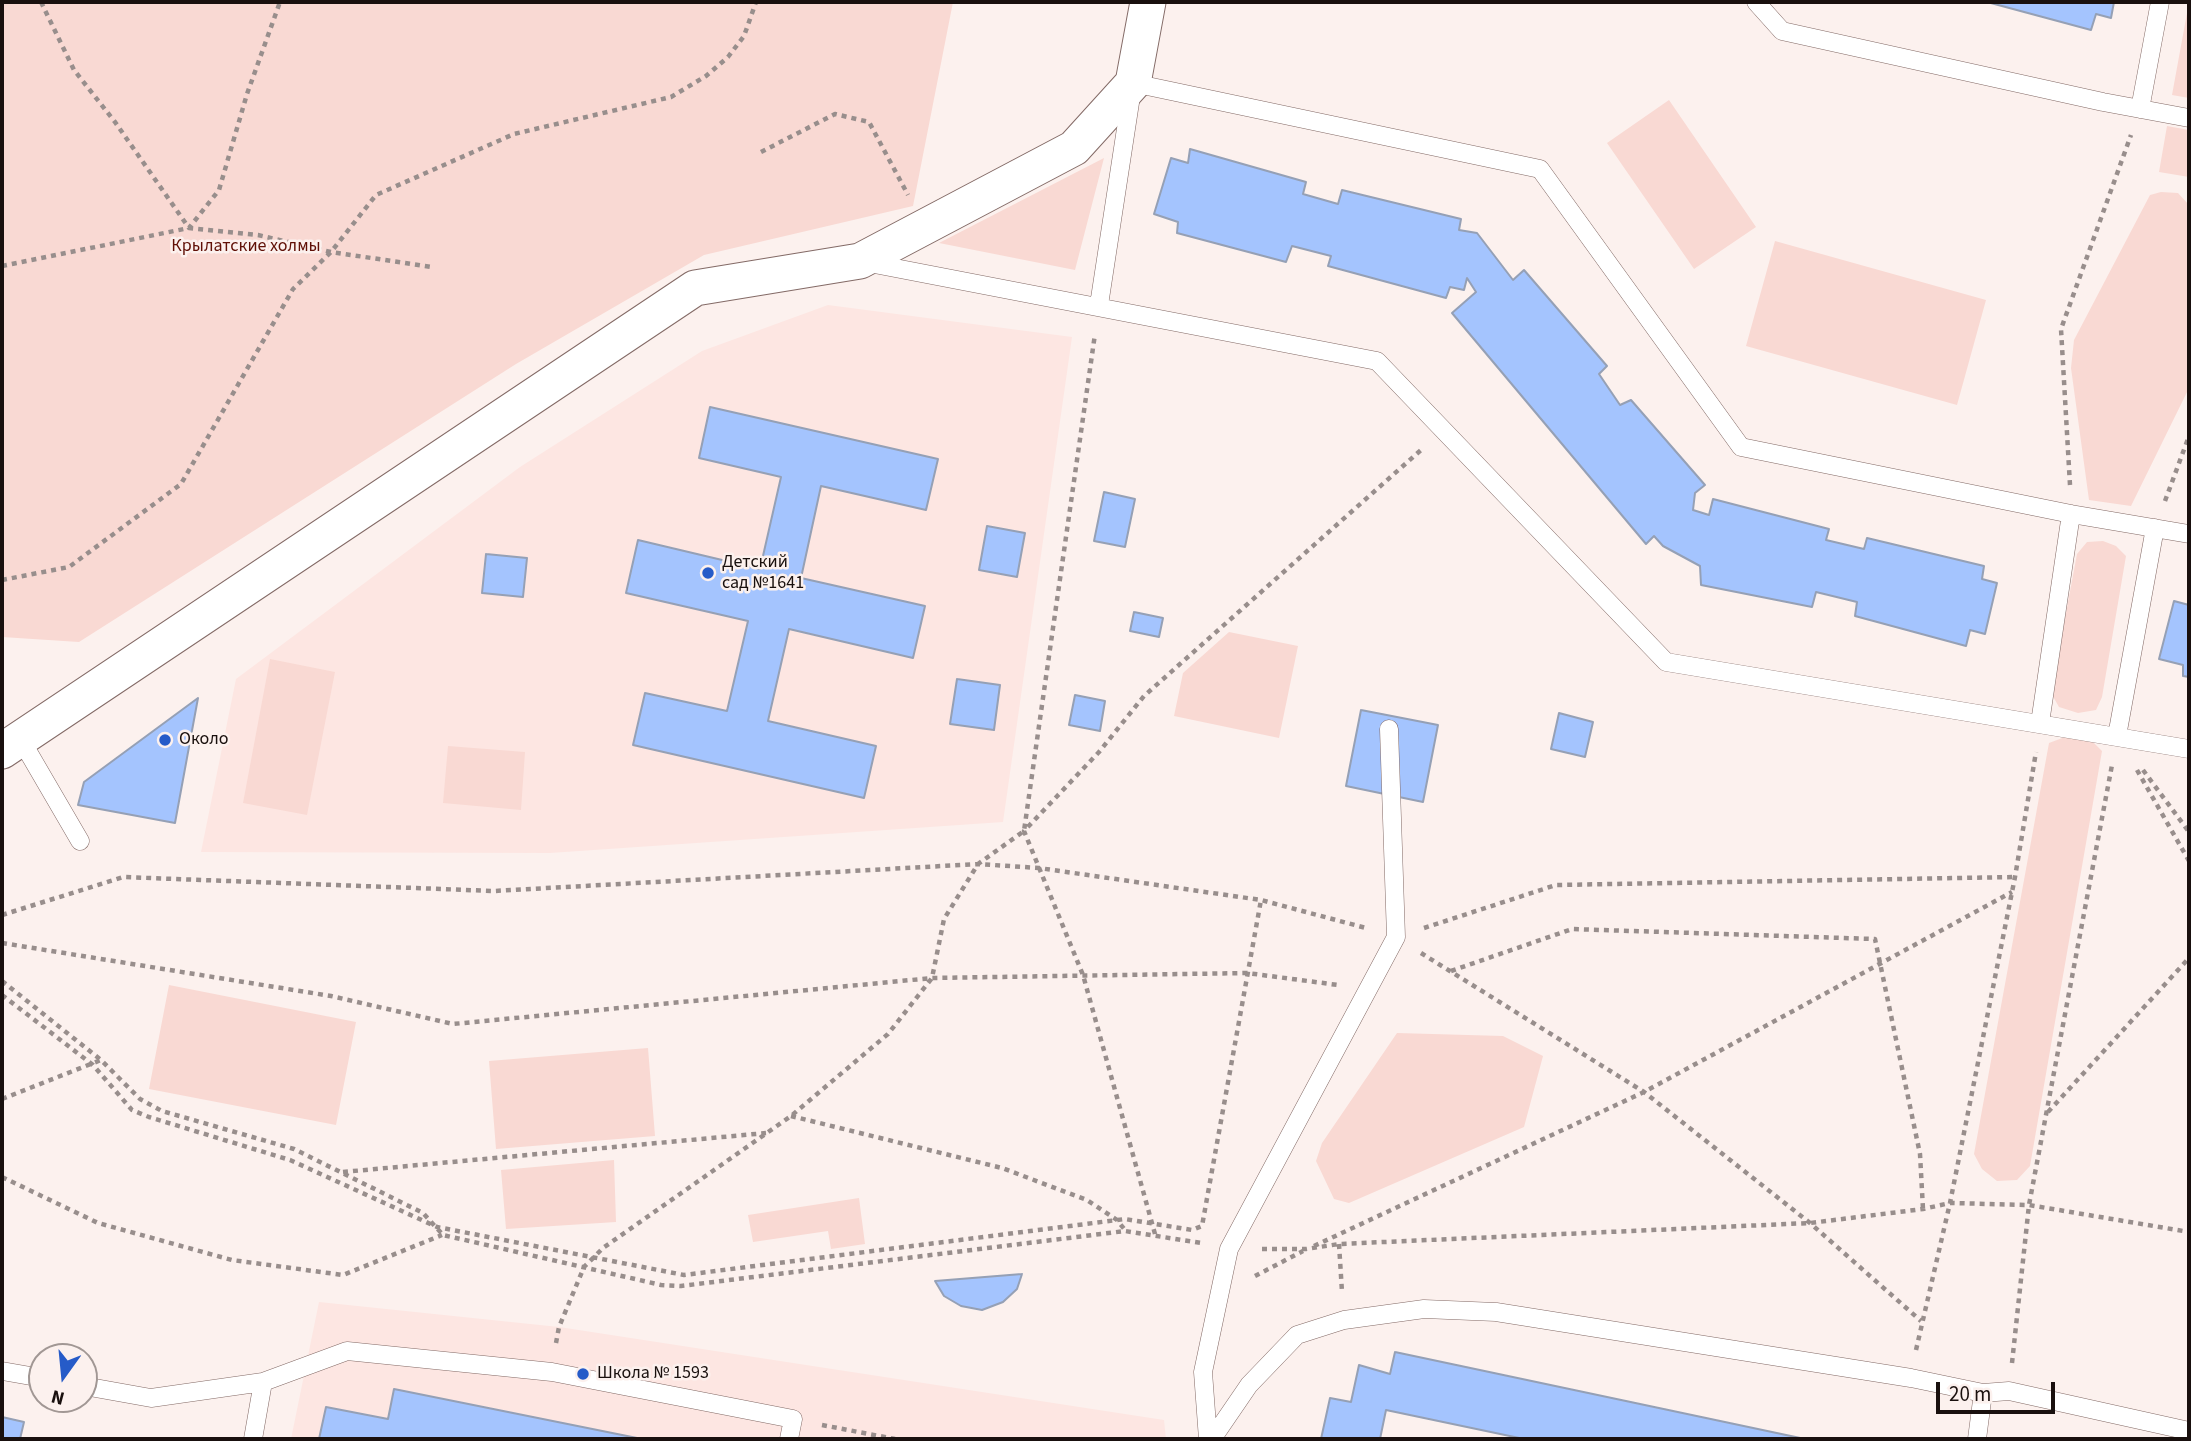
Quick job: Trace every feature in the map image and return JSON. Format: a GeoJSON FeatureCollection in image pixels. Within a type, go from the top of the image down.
{"type":"FeatureCollection","features":[{"type":"Feature","properties":{"kind":"street"},"geometry":{"type":"LineString","coordinates":[[11,744],[695,288],[860,261],[1074,148],[1133,83],[1148,2]]}},
{"type":"Feature","properties":{"kind":"lane"},"geometry":{"type":"LineString","coordinates":[[1756,2],[1782,31],[2189,118]]}},
{"type":"Feature","properties":{"kind":"lane"},"geometry":{"type":"LineString","coordinates":[[2140,109],[2160,2]]}},
{"type":"Feature","properties":{"kind":"lane"},"geometry":{"type":"LineString","coordinates":[[1099,305],[1133,83],[1540,169],[1741,447],[2071,514],[2189,534]]}},
{"type":"Feature","properties":{"kind":"lane"},"geometry":{"type":"LineString","coordinates":[[860,261],[1099,305],[1377,361],[1666,662],[2189,749]]}},
{"type":"Feature","properties":{"kind":"lane"},"geometry":{"type":"LineString","coordinates":[[2040,723],[2071,514]]}},
{"type":"Feature","properties":{"kind":"lane"},"geometry":{"type":"LineString","coordinates":[[2117,736],[2155,528]]}},
{"type":"Feature","properties":{"kind":"lane"},"geometry":{"type":"LineString","coordinates":[[1210,1439],[1203,1372],[1229,1249],[1396,937],[1389,729]]}},
{"type":"Feature","properties":{"kind":"lane"},"geometry":{"type":"LineString","coordinates":[[11,744],[80,841]]}},
{"type":"Feature","properties":{"kind":"lane"},"geometry":{"type":"LineString","coordinates":[[1210,1439],[1249,1385],[1297,1335],[1344,1320],[1423,1309],[1496,1312],[1910,1378],[1983,1393],[2009,1391],[2189,1431]]}},
{"type":"Feature","properties":{"kind":"lane"},"geometry":{"type":"LineString","coordinates":[[98,1389],[151,1398],[263,1382],[347,1351],[552,1372],[793,1419],[789,1439]]}},
{"type":"Feature","properties":{"kind":"lane"},"geometry":{"type":"LineString","coordinates":[[2,1371],[28,1376]]}},
{"type":"Feature","properties":{"kind":"lane"},"geometry":{"type":"LineString","coordinates":[[253,1439],[263,1382]]}},
{"type":"Feature","properties":{"kind":"lane"},"geometry":{"type":"LineString","coordinates":[[1977,1439],[1983,1393]]}},
{"type":"Feature","properties":{"kind":"path"},"geometry":{"type":"LineString","coordinates":[[41,2],[74,70],[115,122],[189,228]]}},
{"type":"Feature","properties":{"kind":"path"},"geometry":{"type":"LineString","coordinates":[[189,228],[219,190],[247,94],[280,2]]}},
{"type":"Feature","properties":{"kind":"path"},"geometry":{"type":"LineString","coordinates":[[2,580],[69,567],[181,484],[293,289],[331,252],[376,195],[514,134],[671,97],[706,76],[728,57],[744,36],[756,2]]}},
{"type":"Feature","properties":{"kind":"path"},"geometry":{"type":"LineString","coordinates":[[2071,514],[2061,329],[2140,109]]}},
{"type":"Feature","properties":{"kind":"path"},"geometry":{"type":"LineString","coordinates":[[761,152],[835,114],[869,122],[924,227]]}},
{"type":"Feature","properties":{"kind":"path"},"geometry":{"type":"LineString","coordinates":[[2,266],[189,228],[258,235],[331,252],[432,267]]}},
{"type":"Feature","properties":{"kind":"path"},"geometry":{"type":"LineString","coordinates":[[1099,305],[1024,831],[1083,975],[1155,1234]]}},
{"type":"Feature","properties":{"kind":"path"},"geometry":{"type":"LineString","coordinates":[[559,1327],[584,1267],[603,1248],[791,1116],[888,1034],[932,978],[944,919],[978,864],[1024,831],[1099,752],[1144,696],[1444,430]]}},
{"type":"Feature","properties":{"kind":"path"},"geometry":{"type":"LineString","coordinates":[[2155,528],[2189,436]]}},
{"type":"Feature","properties":{"kind":"path"},"geometry":{"type":"LineString","coordinates":[[1910,1378],[1950,1203],[2015,877],[2040,723]]}},
{"type":"Feature","properties":{"kind":"path"},"geometry":{"type":"LineString","coordinates":[[2117,736],[2189,832]]}},
{"type":"Feature","properties":{"kind":"path"},"geometry":{"type":"LineString","coordinates":[[2117,736],[2189,861]]}},
{"type":"Feature","properties":{"kind":"path"},"geometry":{"type":"LineString","coordinates":[[2009,1391],[2029,1205],[2117,736]]}},
{"type":"Feature","properties":{"kind":"path"},"geometry":{"type":"LineString","coordinates":[[2,915],[123,877],[494,891],[978,864],[1039,868],[1261,900],[1396,937],[1556,885],[2015,877]]}},
{"type":"Feature","properties":{"kind":"path"},"geometry":{"type":"LineString","coordinates":[[1218,1295],[1306,1249],[1644,1092],[2012,892]]}},
{"type":"Feature","properties":{"kind":"path"},"geometry":{"type":"LineString","coordinates":[[2,995],[93,1065],[132,1110],[290,1160],[437,1227],[684,1275],[1117,1220],[1192,1230],[1202,1226],[1261,900]]}},
{"type":"Feature","properties":{"kind":"path"},"geometry":{"type":"LineString","coordinates":[[1921,1321],[1810,1223],[1644,1092],[1450,971],[1572,929],[1875,939],[1882,962],[1920,1154],[1923,1209]]}},
{"type":"Feature","properties":{"kind":"path"},"geometry":{"type":"LineString","coordinates":[[2,943],[331,996],[453,1024],[932,978],[1247,973],[1368,989]]}},
{"type":"Feature","properties":{"kind":"path"},"geometry":{"type":"LineString","coordinates":[[2046,1114],[2189,958]]}},
{"type":"Feature","properties":{"kind":"path"},"geometry":{"type":"LineString","coordinates":[[2,981],[101,1060],[140,1099],[162,1111],[294,1149],[423,1213],[443,1235]]}},
{"type":"Feature","properties":{"kind":"path"},"geometry":{"type":"LineString","coordinates":[[2,1099],[101,1060]]}},
{"type":"Feature","properties":{"kind":"path"},"geometry":{"type":"LineString","coordinates":[[791,1116],[1002,1168],[1087,1200],[1117,1220],[1125,1231]]}},
{"type":"Feature","properties":{"kind":"path"},"geometry":{"type":"LineString","coordinates":[[343,1172],[767,1133]]}},
{"type":"Feature","properties":{"kind":"path"},"geometry":{"type":"LineString","coordinates":[[2,1177],[98,1223],[232,1261],[343,1275],[443,1235],[662,1285],[681,1286],[1125,1231],[1155,1234],[1229,1249],[1306,1249],[1339,1244],[1810,1223],[1923,1209],[1950,1203],[2029,1205],[2189,1232]]}},
{"type":"Feature","properties":{"kind":"path"},"geometry":{"type":"LineString","coordinates":[[1339,1244],[1344,1320]]}},
{"type":"Feature","properties":{"kind":"path"},"geometry":{"type":"LineString","coordinates":[[793,1419],[895,1439]]}},
{"type":"Feature","properties":{"kind":"shaded area","name":"Детский сад №1641"},"geometry":{"type":"Polygon","coordinates":[[[828,305],[1072,337],[1003,822],[550,853],[201,852],[236,679],[520,467],[702,351],[828,305]]]}},
{"type":"Feature","properties":{"kind":"shaded area","name":"Школа № 1593"},"geometry":{"type":"Polygon","coordinates":[[[319,1302],[559,1327],[1164,1420],[1166,1439],[291,1439],[319,1302]]]}},
{"type":"Feature","properties":{"kind":"green space","name":"Крылатские холмы"},"geometry":{"type":"Polygon","coordinates":[[[2,2],[953,2],[913,206],[704,255],[516,364],[79,642],[2,637],[2,2]]]}},
{"type":"Feature","properties":{"kind":"green space"},"geometry":{"type":"Polygon","coordinates":[[[2189,2],[2189,98],[2172,95],[2189,2]]]}},
{"type":"Feature","properties":{"kind":"green space"},"geometry":{"type":"Polygon","coordinates":[[[1669,100],[1756,227],[1694,269],[1607,143],[1669,100]]]}},
{"type":"Feature","properties":{"kind":"green space"},"geometry":{"type":"Polygon","coordinates":[[[2167,126],[2189,130],[2189,177],[2159,172],[2167,126]]]}},
{"type":"Feature","properties":{"kind":"green space"},"geometry":{"type":"Polygon","coordinates":[[[1104,158],[1075,270],[939,243],[1104,158]]]}},
{"type":"Feature","properties":{"kind":"green space"},"geometry":{"type":"Polygon","coordinates":[[[2161,192],[2178,193],[2189,205],[2189,388],[2131,506],[2089,500],[2071,368],[2074,340],[2150,195],[2161,192]]]}},
{"type":"Feature","properties":{"kind":"green space"},"geometry":{"type":"Polygon","coordinates":[[[1775,241],[1986,300],[1957,405],[1746,346],[1775,241]]]}},
{"type":"Feature","properties":{"kind":"green space"},"geometry":{"type":"Polygon","coordinates":[[[2103,541],[2116,546],[2126,556],[2102,697],[2096,710],[2078,713],[2059,707],[2051,693],[2077,554],[2087,542],[2103,541]]]}},
{"type":"Feature","properties":{"kind":"green space"},"geometry":{"type":"Polygon","coordinates":[[[1229,632],[1298,646],[1279,738],[1174,716],[1183,673],[1229,632]]]}},
{"type":"Feature","properties":{"kind":"green space"},"geometry":{"type":"Polygon","coordinates":[[[270,659],[335,672],[307,815],[243,803],[270,659]]]}},
{"type":"Feature","properties":{"kind":"green space"},"geometry":{"type":"Polygon","coordinates":[[[2065,737],[2092,741],[2102,751],[2030,1166],[2017,1180],[1997,1181],[1982,1169],[1974,1154],[2049,743],[2065,737]]]}},
{"type":"Feature","properties":{"kind":"green space"},"geometry":{"type":"Polygon","coordinates":[[[448,746],[525,752],[521,810],[443,803],[448,746]]]}},
{"type":"Feature","properties":{"kind":"green space"},"geometry":{"type":"Polygon","coordinates":[[[169,985],[356,1022],[336,1125],[149,1089],[169,985]]]}},
{"type":"Feature","properties":{"kind":"green space"},"geometry":{"type":"Polygon","coordinates":[[[1397,1033],[1503,1036],[1543,1056],[1524,1127],[1349,1203],[1334,1199],[1316,1161],[1322,1143],[1397,1033]]]}},
{"type":"Feature","properties":{"kind":"green space"},"geometry":{"type":"Polygon","coordinates":[[[648,1048],[655,1136],[496,1149],[489,1061],[648,1048]]]}},
{"type":"Feature","properties":{"kind":"green space"},"geometry":{"type":"Polygon","coordinates":[[[614,1160],[616,1222],[506,1229],[501,1170],[614,1160]]]}},
{"type":"Feature","properties":{"kind":"green space"},"geometry":{"type":"Polygon","coordinates":[[[859,1198],[865,1244],[831,1249],[828,1231],[753,1242],[748,1215],[859,1198]]]}},
{"type":"Feature","properties":{"kind":"building"},"geometry":{"type":"Polygon","coordinates":[[[1987,2],[2114,2],[2111,18],[2096,14],[2091,30],[1987,2]]]}},
{"type":"Feature","properties":{"kind":"building"},"geometry":{"type":"Polygon","coordinates":[[[1190,149],[1306,182],[1303,194],[1338,204],[1342,190],[1461,219],[1459,230],[1477,233],[1513,280],[1524,270],[1607,366],[1599,374],[1620,405],[1631,400],[1705,485],[1695,493],[1693,510],[1709,515],[1713,499],[1829,529],[1826,540],[1864,549],[1867,538],[1984,566],[1982,579],[1997,583],[1985,634],[1970,630],[1966,646],[1855,616],[1857,602],[1816,592],[1812,607],[1701,585],[1700,566],[1663,546],[1654,536],[1646,544],[1452,313],[1476,292],[1467,278],[1464,290],[1450,287],[1446,298],[1328,266],[1331,256],[1292,246],[1286,262],[1177,233],[1178,222],[1154,214],[1171,158],[1188,163],[1190,149]]]}},
{"type":"Feature","properties":{"kind":"building"},"geometry":{"type":"Polygon","coordinates":[[[710,407],[938,459],[926,510],[821,486],[801,578],[925,606],[913,658],[789,629],[768,721],[876,746],[864,798],[633,745],[645,693],[727,711],[748,621],[626,593],[638,540],[760,569],[781,477],[699,458],[710,407]]]}},
{"type":"Feature","properties":{"kind":"building"},"geometry":{"type":"Polygon","coordinates":[[[1104,492],[1135,499],[1125,547],[1094,541],[1104,492]]]}},
{"type":"Feature","properties":{"kind":"building"},"geometry":{"type":"Polygon","coordinates":[[[987,526],[1025,533],[1017,577],[979,570],[987,526]]]}},
{"type":"Feature","properties":{"kind":"building"},"geometry":{"type":"Polygon","coordinates":[[[486,554],[527,558],[523,597],[482,593],[486,554]]]}},
{"type":"Feature","properties":{"kind":"building"},"geometry":{"type":"Polygon","coordinates":[[[2174,601],[2189,605],[2189,677],[2183,676],[2183,665],[2159,659],[2174,601]]]}},
{"type":"Feature","properties":{"kind":"building"},"geometry":{"type":"Polygon","coordinates":[[[1134,612],[1163,618],[1159,637],[1130,631],[1134,612]]]}},
{"type":"Feature","properties":{"kind":"building"},"geometry":{"type":"Polygon","coordinates":[[[957,679],[1000,685],[994,730],[950,724],[957,679]]]}},
{"type":"Feature","properties":{"kind":"building"},"geometry":{"type":"Polygon","coordinates":[[[1075,695],[1105,701],[1100,731],[1069,725],[1075,695]]]}},
{"type":"Feature","properties":{"kind":"building","name":"Около"},"geometry":{"type":"Polygon","coordinates":[[[198,698],[175,823],[78,805],[84,782],[198,698]]]}},
{"type":"Feature","properties":{"kind":"building"},"geometry":{"type":"Polygon","coordinates":[[[1361,710],[1438,725],[1423,802],[1346,786],[1361,710]]]}},
{"type":"Feature","properties":{"kind":"building"},"geometry":{"type":"Polygon","coordinates":[[[1559,713],[1593,722],[1585,757],[1551,749],[1559,713]]]}},
{"type":"Feature","properties":{"kind":"building"},"geometry":{"type":"Polygon","coordinates":[[[1022,1274],[1017,1289],[1003,1302],[982,1310],[961,1306],[944,1296],[935,1281],[1022,1274]]]}},
{"type":"Feature","properties":{"kind":"building"},"geometry":{"type":"Polygon","coordinates":[[[1395,1352],[1805,1439],[1524,1439],[1386,1410],[1380,1439],[1321,1439],[1330,1398],[1351,1402],[1359,1365],[1390,1374],[1395,1352]]]}},
{"type":"Feature","properties":{"kind":"building"},"geometry":{"type":"Polygon","coordinates":[[[394,1389],[642,1439],[319,1439],[326,1407],[388,1419],[394,1389]]]}},
{"type":"Feature","properties":{"kind":"building"},"geometry":{"type":"Polygon","coordinates":[[[2,1417],[24,1422],[20,1439],[2,1439],[2,1417]]]}},
{"type":"Feature","properties":{"kind":"place","name":"Детский сад №1641"},"geometry":{"type":"Point","coordinates":[708,573]}},
{"type":"Feature","properties":{"kind":"place","name":"Около"},"geometry":{"type":"Point","coordinates":[165,740]}},
{"type":"Feature","properties":{"kind":"place","name":"Школа № 1593"},"geometry":{"type":"Point","coordinates":[583,1374]}}]}
